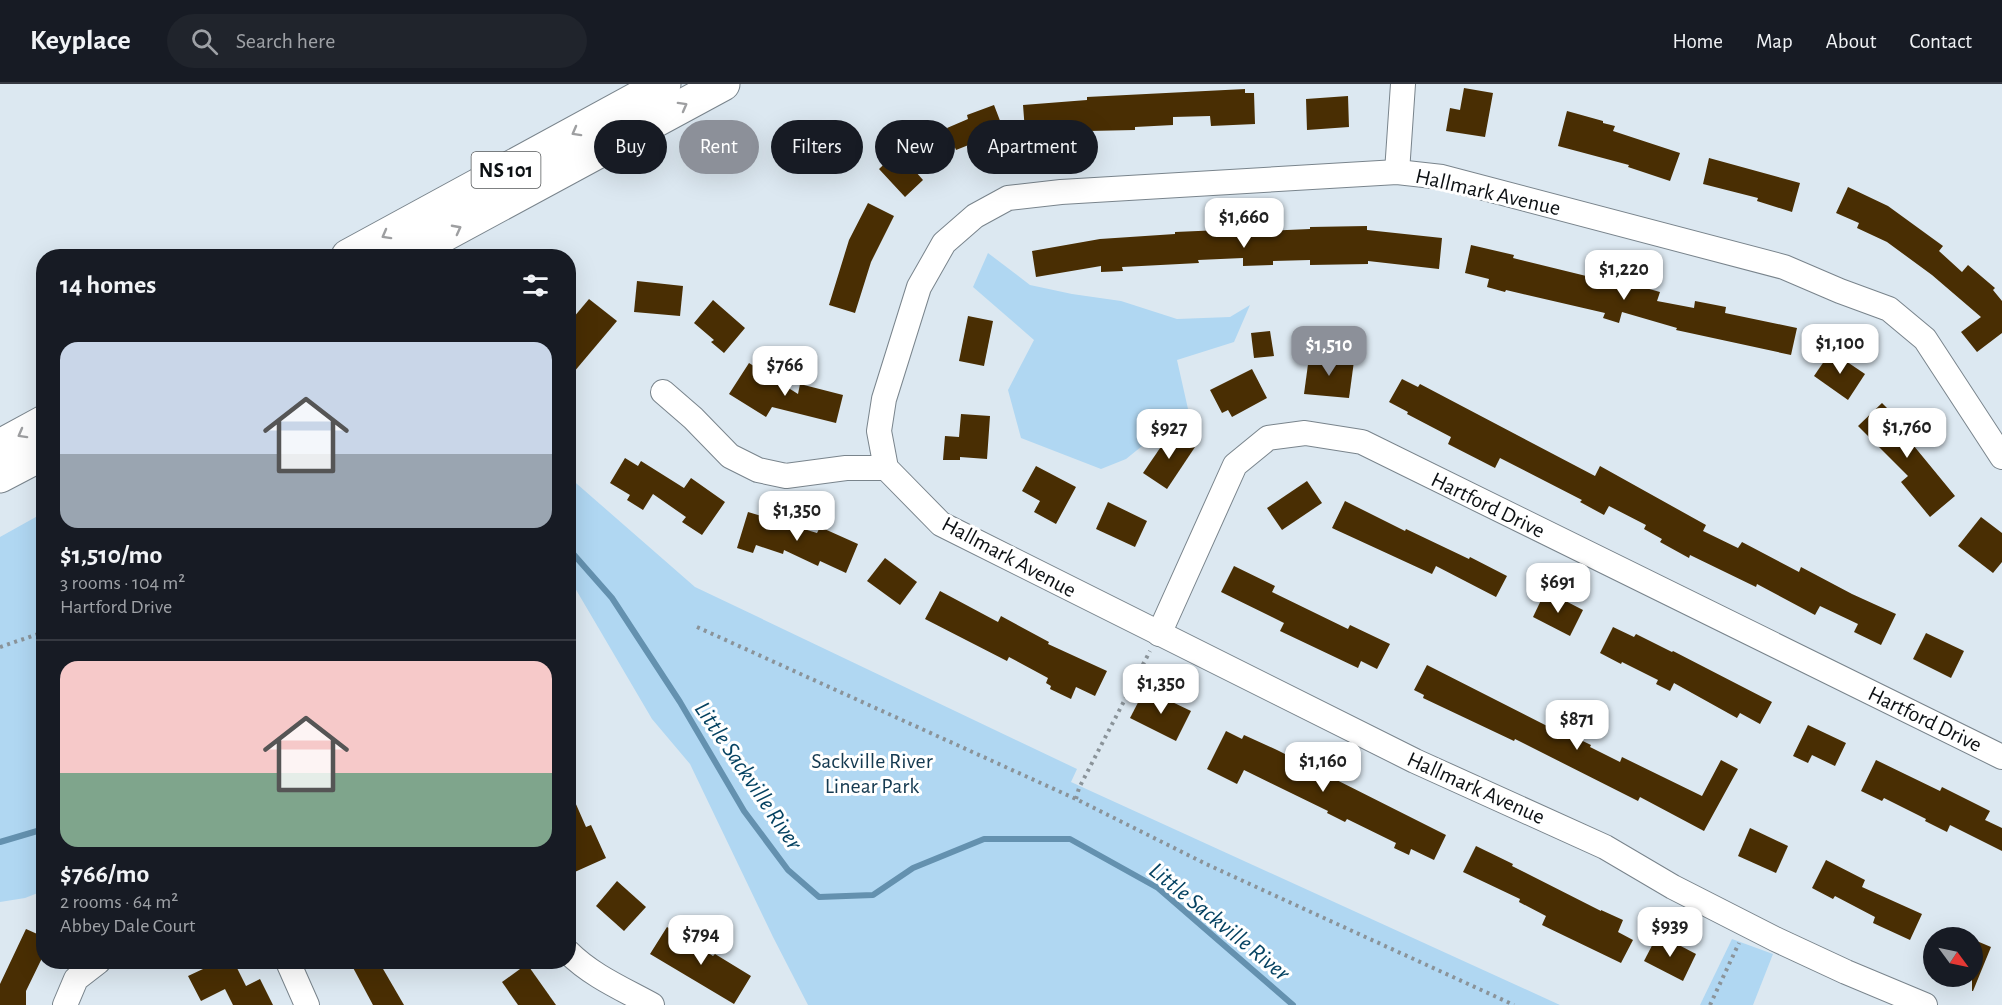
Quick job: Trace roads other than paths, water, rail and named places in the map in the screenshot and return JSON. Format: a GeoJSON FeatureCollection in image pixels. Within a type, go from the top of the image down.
{"type":"FeatureCollection","features":[{"type":"Feature","properties":{"kind":"highway","name":"NS 101"},"geometry":{"type":"LineString","coordinates":[[361,249],[664,84]]}},
{"type":"Feature","properties":{"kind":"highway","name":"NS 101"},"geometry":{"type":"LineString","coordinates":[[418,249],[723,84]]}},
{"type":"Feature","properties":{"kind":"highway"},"geometry":{"type":"LineString","coordinates":[[0,446],[36,426]]}},
{"type":"Feature","properties":{"kind":"highway"},"geometry":{"type":"LineString","coordinates":[[0,476],[36,457]]}},
{"type":"Feature","properties":{"kind":"street"},"geometry":{"type":"LineString","coordinates":[[1397,171],[1402,84]]}},
{"type":"Feature","properties":{"kind":"street","name":"Hallmark Avenue"},"geometry":{"type":"LineString","coordinates":[[1925,1005],[1775,939],[1673,886],[1605,847],[1414,761],[941,524],[886,468],[879,431],[884,399],[919,287],[944,243],[975,216],[1008,198],[1061,192],[1397,171],[1442,177],[1784,267],[1889,309],[1925,339],[2002,457]]}},
{"type":"Feature","properties":{"kind":"street"},"geometry":{"type":"LineString","coordinates":[[663,392],[693,418],[730,456],[758,470],[786,476],[846,468],[886,468]]}},
{"type":"Feature","properties":{"kind":"street","name":"Hartford Drive"},"geometry":{"type":"LineString","coordinates":[[1159,634],[1235,465],[1268,438],[1305,433],[1362,442],[2002,757]]}},
{"type":"Feature","properties":{"kind":"street"},"geometry":{"type":"LineString","coordinates":[[576,960],[594,973],[652,1005]]}},
{"type":"Feature","properties":{"kind":"street"},"geometry":{"type":"LineString","coordinates":[[65,1005],[76,979],[89,969]]}},
{"type":"Feature","properties":{"kind":"street"},"geometry":{"type":"LineString","coordinates":[[291,969],[308,1005]]}},
{"type":"Feature","properties":{"kind":"waterway","name":"Little Sackville River"},"geometry":{"type":"LineString","coordinates":[[576,557],[612,598],[680,702],[744,811],[788,870],[819,897],[873,895],[913,868],[984,839],[1070,839],[1158,888],[1293,1005]]}},
{"type":"Feature","properties":{"kind":"waterway","name":"Little Sackville River"},"geometry":{"type":"LineString","coordinates":[[0,842],[36,831]]}},
{"type":"Feature","properties":{"kind":"park label","name":"Sackville River Linear Park"},"geometry":{"type":"Point","coordinates":[872,774]}}]}
